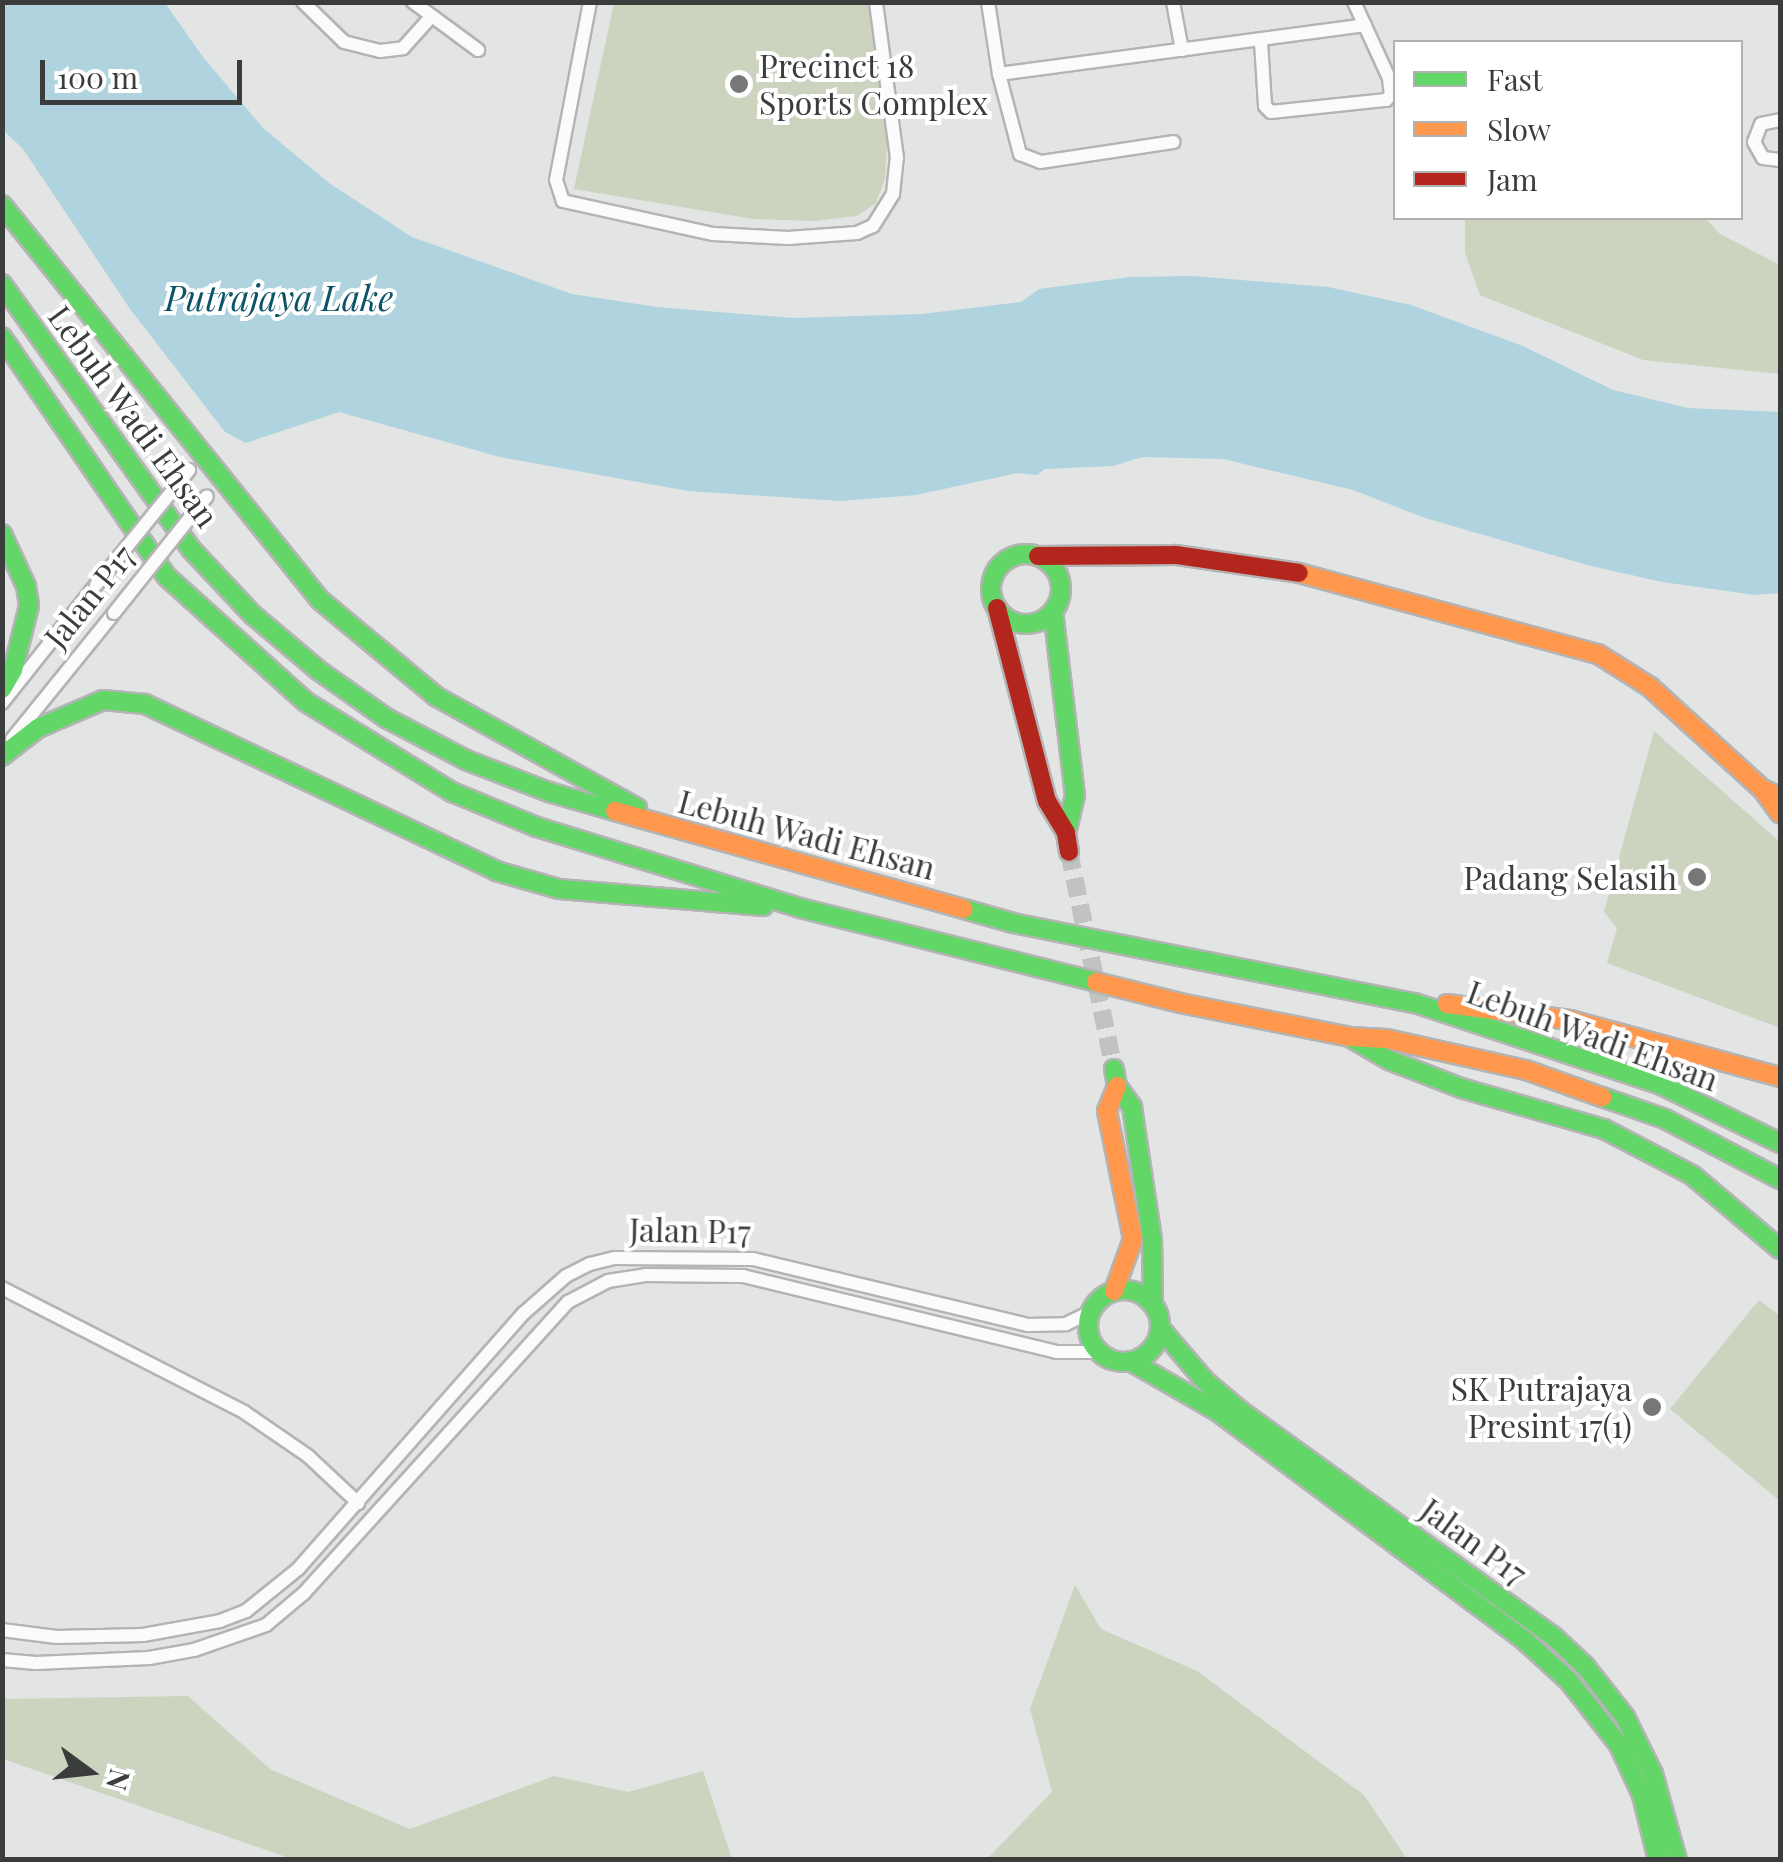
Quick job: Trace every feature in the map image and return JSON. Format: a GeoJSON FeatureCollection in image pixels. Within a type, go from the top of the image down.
{"type":"FeatureCollection","features":[{"type":"Feature","properties":{"kind":"main road"},"geometry":{"type":"LineString","coordinates":[[2,206],[320,600],[437,698],[588,784],[690,834]]}},
{"type":"Feature","properties":{"kind":"main road","name":"Lebuh Wadi Ehsan"},"geometry":{"type":"LineString","coordinates":[[2,284],[190,548],[253,615],[318,670],[386,718],[466,760],[548,792],[1013,922],[1414,1003],[1661,1085],[1780,1143]]}},
{"type":"Feature","properties":{"kind":"main road","name":"Lebuh Wadi Ehsan"},"geometry":{"type":"LineString","coordinates":[[2,336],[166,576],[306,702],[452,792],[538,827],[800,908],[1180,1003],[1350,1037],[1387,1039],[1526,1070],[1665,1119],[1780,1179]]}},
{"type":"Feature","properties":{"kind":"main road"},"geometry":{"type":"LineString","coordinates":[[2,534],[26,586],[29,606],[13,670],[2,689]]}},
{"type":"Feature","properties":{"kind":"main road"},"geometry":{"type":"LineString","coordinates":[[1038,556],[1054,566],[1075,795],[1068,842],[1047,801],[991,592],[996,572],[1011,557],[1038,556],[1086,557],[1176,555],[1301,572],[1598,654],[1650,686],[1762,789],[1780,798]]}},
{"type":"Feature","properties":{"kind":"main road"},"geometry":{"type":"LineString","coordinates":[[997,608],[1024,624],[1057,602],[1070,572],[1086,557]]}},
{"type":"Feature","properties":{"kind":"main road"},"geometry":{"type":"LineString","coordinates":[[2,754],[38,728],[103,700],[146,704],[496,871],[559,888],[800,908]]}},
{"type":"Feature","properties":{"kind":"main road"},"geometry":{"type":"LineString","coordinates":[[1762,789],[1780,813]]}},
{"type":"Feature","properties":{"kind":"main road"},"geometry":{"type":"LineString","coordinates":[[1414,1003],[1475,1006],[1570,1020],[1780,1077]]}},
{"type":"Feature","properties":{"kind":"main road"},"geometry":{"type":"LineString","coordinates":[[1350,1037],[1389,1060],[1461,1088],[1604,1129],[1692,1175],[1780,1249]]}},
{"type":"Feature","properties":{"kind":"main road"},"geometry":{"type":"LineString","coordinates":[[1115,1077],[1132,1107],[1152,1239],[1153,1304],[1160,1328],[1151,1350],[1130,1361],[1114,1360],[1099,1352],[1090,1337],[1091,1312],[1114,1291],[1131,1251],[1133,1227],[1107,1110],[1115,1077]]}},
{"type":"Feature","properties":{"kind":"main road"},"geometry":{"type":"LineString","coordinates":[[1114,1291],[1136,1291],[1153,1304]]}},
{"type":"Feature","properties":{"kind":"main road","name":"Jalan P17"},"geometry":{"type":"LineString","coordinates":[[1160,1328],[1206,1382],[1242,1412],[1553,1636],[1585,1666],[1624,1716],[1653,1774],[1676,1860]]}},
{"type":"Feature","properties":{"kind":"main road","name":"Jalan P17"},"geometry":{"type":"LineString","coordinates":[[1130,1361],[1218,1411],[1522,1638],[1569,1681],[1620,1744],[1642,1796],[1658,1860]]}},
{"type":"Feature","properties":{"kind":"street"},"geometry":{"type":"LineString","coordinates":[[302,2],[344,42],[380,51],[404,48],[431,17]]}},
{"type":"Feature","properties":{"kind":"street"},"geometry":{"type":"LineString","coordinates":[[413,2],[478,50]]}},
{"type":"Feature","properties":{"kind":"street"},"geometry":{"type":"LineString","coordinates":[[590,2],[556,180],[563,201],[713,234],[804,238],[838,237],[873,226],[892,194],[897,158],[876,2]]}},
{"type":"Feature","properties":{"kind":"street"},"geometry":{"type":"LineString","coordinates":[[988,2],[1016,148],[1032,160],[1174,142]]}},
{"type":"Feature","properties":{"kind":"street"},"geometry":{"type":"LineString","coordinates":[[1174,2],[1182,50]]}},
{"type":"Feature","properties":{"kind":"street"},"geometry":{"type":"LineString","coordinates":[[1261,42],[1265,106],[1270,112],[1380,102],[1391,95],[1392,87],[1354,2]]}},
{"type":"Feature","properties":{"kind":"street"},"geometry":{"type":"LineString","coordinates":[[999,74],[1261,42],[1365,25]]}},
{"type":"Feature","properties":{"kind":"street"},"geometry":{"type":"LineString","coordinates":[[1780,120],[1761,124],[1754,142],[1763,158],[1780,160]]}},
{"type":"Feature","properties":{"kind":"street","name":"Jalan P17"},"geometry":{"type":"LineString","coordinates":[[2,703],[202,452]]}},
{"type":"Feature","properties":{"kind":"street","name":"Jalan P17"},"geometry":{"type":"LineString","coordinates":[[2,754],[222,478]]}},
{"type":"Feature","properties":{"kind":"street","name":"Jalan P17"},"geometry":{"type":"LineString","coordinates":[[2,1630],[58,1637],[143,1635],[220,1622],[246,1612],[298,1569],[543,1294],[566,1276],[614,1258],[770,1262],[1028,1325],[1066,1324],[1091,1312]]}},
{"type":"Feature","properties":{"kind":"street","name":"Jalan P17"},"geometry":{"type":"LineString","coordinates":[[2,1660],[90,1662],[149,1658],[258,1630],[304,1593],[568,1302],[608,1280],[646,1275],[742,1276],[1056,1352],[1099,1352]]}},
{"type":"Feature","properties":{"kind":"street"},"geometry":{"type":"LineString","coordinates":[[2,1288],[244,1412],[308,1456],[358,1504]]}},
{"type":"Feature","properties":{"kind":"street"},"geometry":{"type":"LineString","coordinates":[[246,1612],[258,1630]]}},
{"type":"Feature","properties":{"kind":"green space","name":"Precinct 18 Sports Complex"},"geometry":{"type":"Polygon","coordinates":[[[614,3],[873,3],[887,144],[885,179],[876,203],[857,216],[814,221],[753,219],[574,189],[614,3]]]}},
{"type":"Feature","properties":{"kind":"green space"},"geometry":{"type":"Polygon","coordinates":[[[1465,220],[1707,220],[1720,234],[1780,265],[1780,374],[1643,360],[1480,295],[1465,253],[1465,220]]]}},
{"type":"Feature","properties":{"kind":"green space","name":"Padang Selasih"},"geometry":{"type":"Polygon","coordinates":[[[1654,731],[1780,842],[1780,1028],[1607,963],[1617,928],[1604,912],[1654,731]]]}},
{"type":"Feature","properties":{"kind":"green space"},"geometry":{"type":"Polygon","coordinates":[[[1759,1300],[1780,1316],[1780,1501],[1670,1409],[1759,1300]]]}},
{"type":"Feature","properties":{"kind":"green space"},"geometry":{"type":"Polygon","coordinates":[[[1075,1585],[1101,1629],[1197,1671],[1364,1795],[1407,1859],[987,1859],[1052,1792],[1030,1709],[1075,1585]]]}},
{"type":"Feature","properties":{"kind":"green space"},"geometry":{"type":"Polygon","coordinates":[[[188,1696],[270,1769],[410,1829],[554,1776],[628,1792],[703,1771],[732,1859],[292,1859],[3,1759],[3,1699],[188,1696]]]}},
{"type":"Feature","properties":{"kind":"water","name":"Putrajaya Lake"},"geometry":{"type":"Polygon","coordinates":[[[2,3],[165,3],[203,57],[263,128],[329,183],[412,237],[572,294],[657,307],[793,318],[922,314],[1021,302],[1039,289],[1130,277],[1192,276],[1328,287],[1411,305],[1523,346],[1613,390],[1688,408],[1780,412],[1780,593],[1755,595],[1662,582],[1587,565],[1425,518],[1353,490],[1223,459],[1142,457],[1113,466],[1045,469],[1037,475],[1018,473],[916,495],[840,501],[688,491],[500,457],[339,412],[246,443],[225,432],[130,309],[23,149],[3,130],[2,3]]]}},
{"type":"Feature","properties":{"kind":"tunnel"},"geometry":{"type":"LineString","coordinates":[[1069,852],[1114,1069]]}},
{"type":"Feature","properties":{"kind":"traffic: fast"},"geometry":{"type":"LineString","coordinates":[[2,205],[320,600],[437,697],[637,808]]}},
{"type":"Feature","properties":{"kind":"traffic: fast"},"geometry":{"type":"LineString","coordinates":[[2,284],[190,548],[253,615],[318,670],[386,718],[466,760],[549,792],[615,811]]}},
{"type":"Feature","properties":{"kind":"traffic: fast"},"geometry":{"type":"LineString","coordinates":[[2,337],[166,576],[306,702],[452,792],[537,827],[800,908],[1096,982]]}},
{"type":"Feature","properties":{"kind":"traffic: fast"},"geometry":{"type":"LineString","coordinates":[[2,534],[26,586],[29,606],[13,670],[2,689]]}},
{"type":"Feature","properties":{"kind":"traffic: fast"},"geometry":{"type":"LineString","coordinates":[[1026,554],[1051,564],[1061,589],[1051,614],[1026,624],[1001,614],[991,589],[1001,564],[1026,554]]}},
{"type":"Feature","properties":{"kind":"traffic: fast"},"geometry":{"type":"LineString","coordinates":[[1053,611],[1075,795],[1066,833]]}},
{"type":"Feature","properties":{"kind":"traffic: fast"},"geometry":{"type":"LineString","coordinates":[[2,756],[38,728],[103,700],[145,704],[496,871],[559,889],[763,906]]}},
{"type":"Feature","properties":{"kind":"traffic: fast"},"geometry":{"type":"LineString","coordinates":[[964,909],[1013,923],[1415,1003],[1661,1085],[1780,1143]]}},
{"type":"Feature","properties":{"kind":"traffic: fast"},"geometry":{"type":"LineString","coordinates":[[1353,1039],[1389,1060],[1461,1088],[1604,1129],[1692,1175],[1780,1249]]}},
{"type":"Feature","properties":{"kind":"traffic: fast"},"geometry":{"type":"LineString","coordinates":[[1114,1069],[1117,1086],[1132,1107],[1152,1239],[1153,1304]]}},
{"type":"Feature","properties":{"kind":"traffic: fast"},"geometry":{"type":"LineString","coordinates":[[1602,1097],[1665,1119],[1780,1179]]}},
{"type":"Feature","properties":{"kind":"traffic: fast"},"geometry":{"type":"LineString","coordinates":[[1124,1290],[1149,1301],[1160,1326],[1149,1351],[1124,1362],[1099,1351],[1088,1326],[1099,1301],[1124,1290]]}},
{"type":"Feature","properties":{"kind":"traffic: fast"},"geometry":{"type":"LineString","coordinates":[[1160,1328],[1206,1382],[1242,1412],[1553,1636],[1585,1666],[1625,1717],[1653,1774],[1677,1860]]}},
{"type":"Feature","properties":{"kind":"traffic: fast"},"geometry":{"type":"LineString","coordinates":[[1130,1361],[1217,1411],[1522,1638],[1569,1681],[1619,1745],[1642,1795],[1658,1860]]}},
{"type":"Feature","properties":{"kind":"traffic: slow"},"geometry":{"type":"LineString","coordinates":[[1299,573],[1598,654],[1650,687],[1762,789],[1780,797]]}},
{"type":"Feature","properties":{"kind":"traffic: slow"},"geometry":{"type":"LineString","coordinates":[[1763,790],[1780,813]]}},
{"type":"Feature","properties":{"kind":"traffic: slow"},"geometry":{"type":"LineString","coordinates":[[615,811],[964,909]]}},
{"type":"Feature","properties":{"kind":"traffic: slow"},"geometry":{"type":"LineString","coordinates":[[1096,982],[1180,1003],[1350,1037],[1387,1039],[1526,1070],[1602,1097]]}},
{"type":"Feature","properties":{"kind":"traffic: slow"},"geometry":{"type":"LineString","coordinates":[[1447,1004],[1570,1020],[1780,1077]]}},
{"type":"Feature","properties":{"kind":"traffic: slow"},"geometry":{"type":"LineString","coordinates":[[1114,1291],[1133,1239],[1107,1111],[1117,1086]]}},
{"type":"Feature","properties":{"kind":"traffic: jam"},"geometry":{"type":"LineString","coordinates":[[1038,556],[1176,555],[1299,573]]}},
{"type":"Feature","properties":{"kind":"traffic: jam"},"geometry":{"type":"LineString","coordinates":[[997,608],[1047,801],[1066,833],[1069,852]]}},
{"type":"Feature","properties":{"kind":"place","name":"Precinct 18 Sports Complex"},"geometry":{"type":"Point","coordinates":[739,84]}},
{"type":"Feature","properties":{"kind":"place","name":"Padang Selasih"},"geometry":{"type":"Point","coordinates":[1697,877]}},
{"type":"Feature","properties":{"kind":"place","name":"SK Putrajaya Presint 17(1)"},"geometry":{"type":"Point","coordinates":[1652,1407]}}]}
